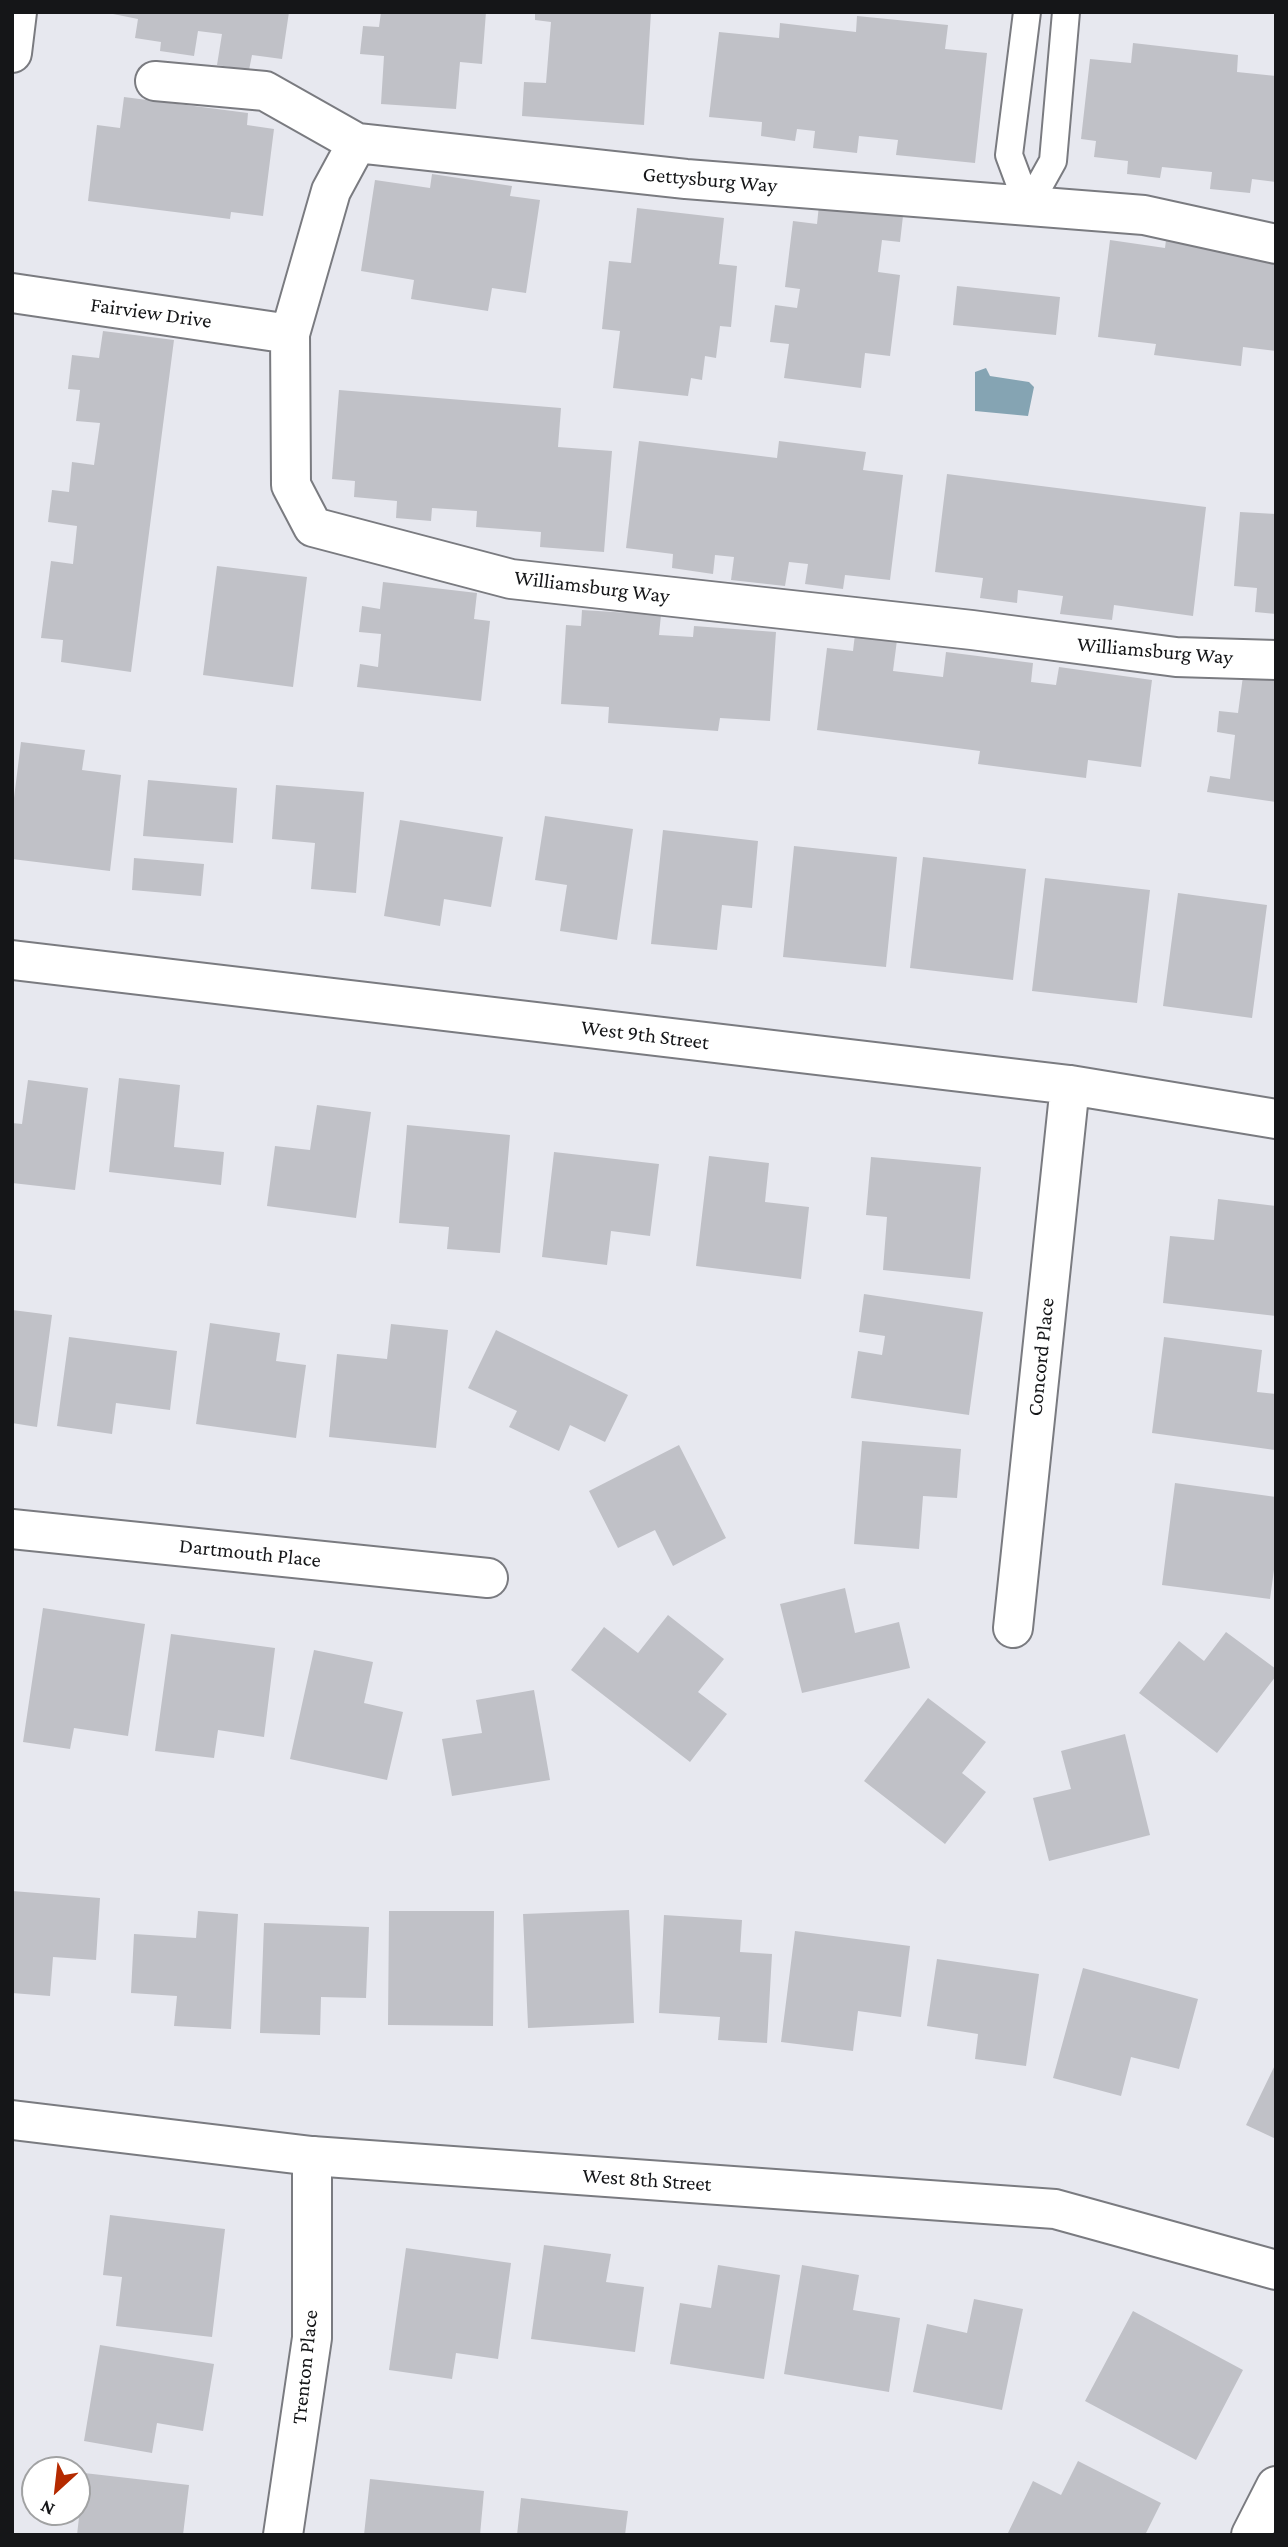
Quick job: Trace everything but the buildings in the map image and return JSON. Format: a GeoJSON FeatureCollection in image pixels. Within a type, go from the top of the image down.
{"type":"FeatureCollection","features":[{"type":"Feature","properties":{"kind":"street"},"geometry":{"type":"LineString","coordinates":[[12,54],[17,12]]}},
{"type":"Feature","properties":{"kind":"street","name":"Gettysburg Way"},"geometry":{"type":"LineString","coordinates":[[155,81],[265,91],[358,143],[685,179],[1144,215],[1276,244]]}},
{"type":"Feature","properties":{"kind":"street","name":"Williamsburg Way"},"geometry":{"type":"LineString","coordinates":[[358,143],[331,191],[290,334],[290,485],[313,527],[511,579],[1176,657],[1276,660]]}},
{"type":"Feature","properties":{"kind":"street","name":"Fairview Drive"},"geometry":{"type":"LineString","coordinates":[[12,293],[290,334]]}},
{"type":"Feature","properties":{"kind":"street","name":"West 9th Street"},"geometry":{"type":"LineString","coordinates":[[12,960],[1070,1085],[1276,1119]]}},
{"type":"Feature","properties":{"kind":"street","name":"Concord Place"},"geometry":{"type":"LineString","coordinates":[[1013,1628],[1070,1085]]}},
{"type":"Feature","properties":{"kind":"street","name":"Dartmouth Place"},"geometry":{"type":"LineString","coordinates":[[12,1529],[488,1578]]}},
{"type":"Feature","properties":{"kind":"street","name":"West 8th Street"},"geometry":{"type":"LineString","coordinates":[[12,2120],[312,2156],[1055,2209],[1276,2270]]}},
{"type":"Feature","properties":{"kind":"street","name":"Trenton Place"},"geometry":{"type":"LineString","coordinates":[[283,2535],[312,2338],[312,2156]]}},
{"type":"Feature","properties":{"kind":"street"},"geometry":{"type":"LineString","coordinates":[[1251,2535],[1276,2486]]}},
{"type":"Feature","properties":{"kind":"lane"},"geometry":{"type":"LineString","coordinates":[[1027,12],[1009,155],[1028,206]]}},
{"type":"Feature","properties":{"kind":"lane"},"geometry":{"type":"LineString","coordinates":[[1028,206],[1053,162],[1066,12]]}},
{"type":"Feature","properties":{"kind":"water"},"geometry":{"type":"Polygon","coordinates":[[[986,368],[990,376],[1029,382],[1034,387],[1028,416],[975,411],[975,372],[986,368]]]}}]}
